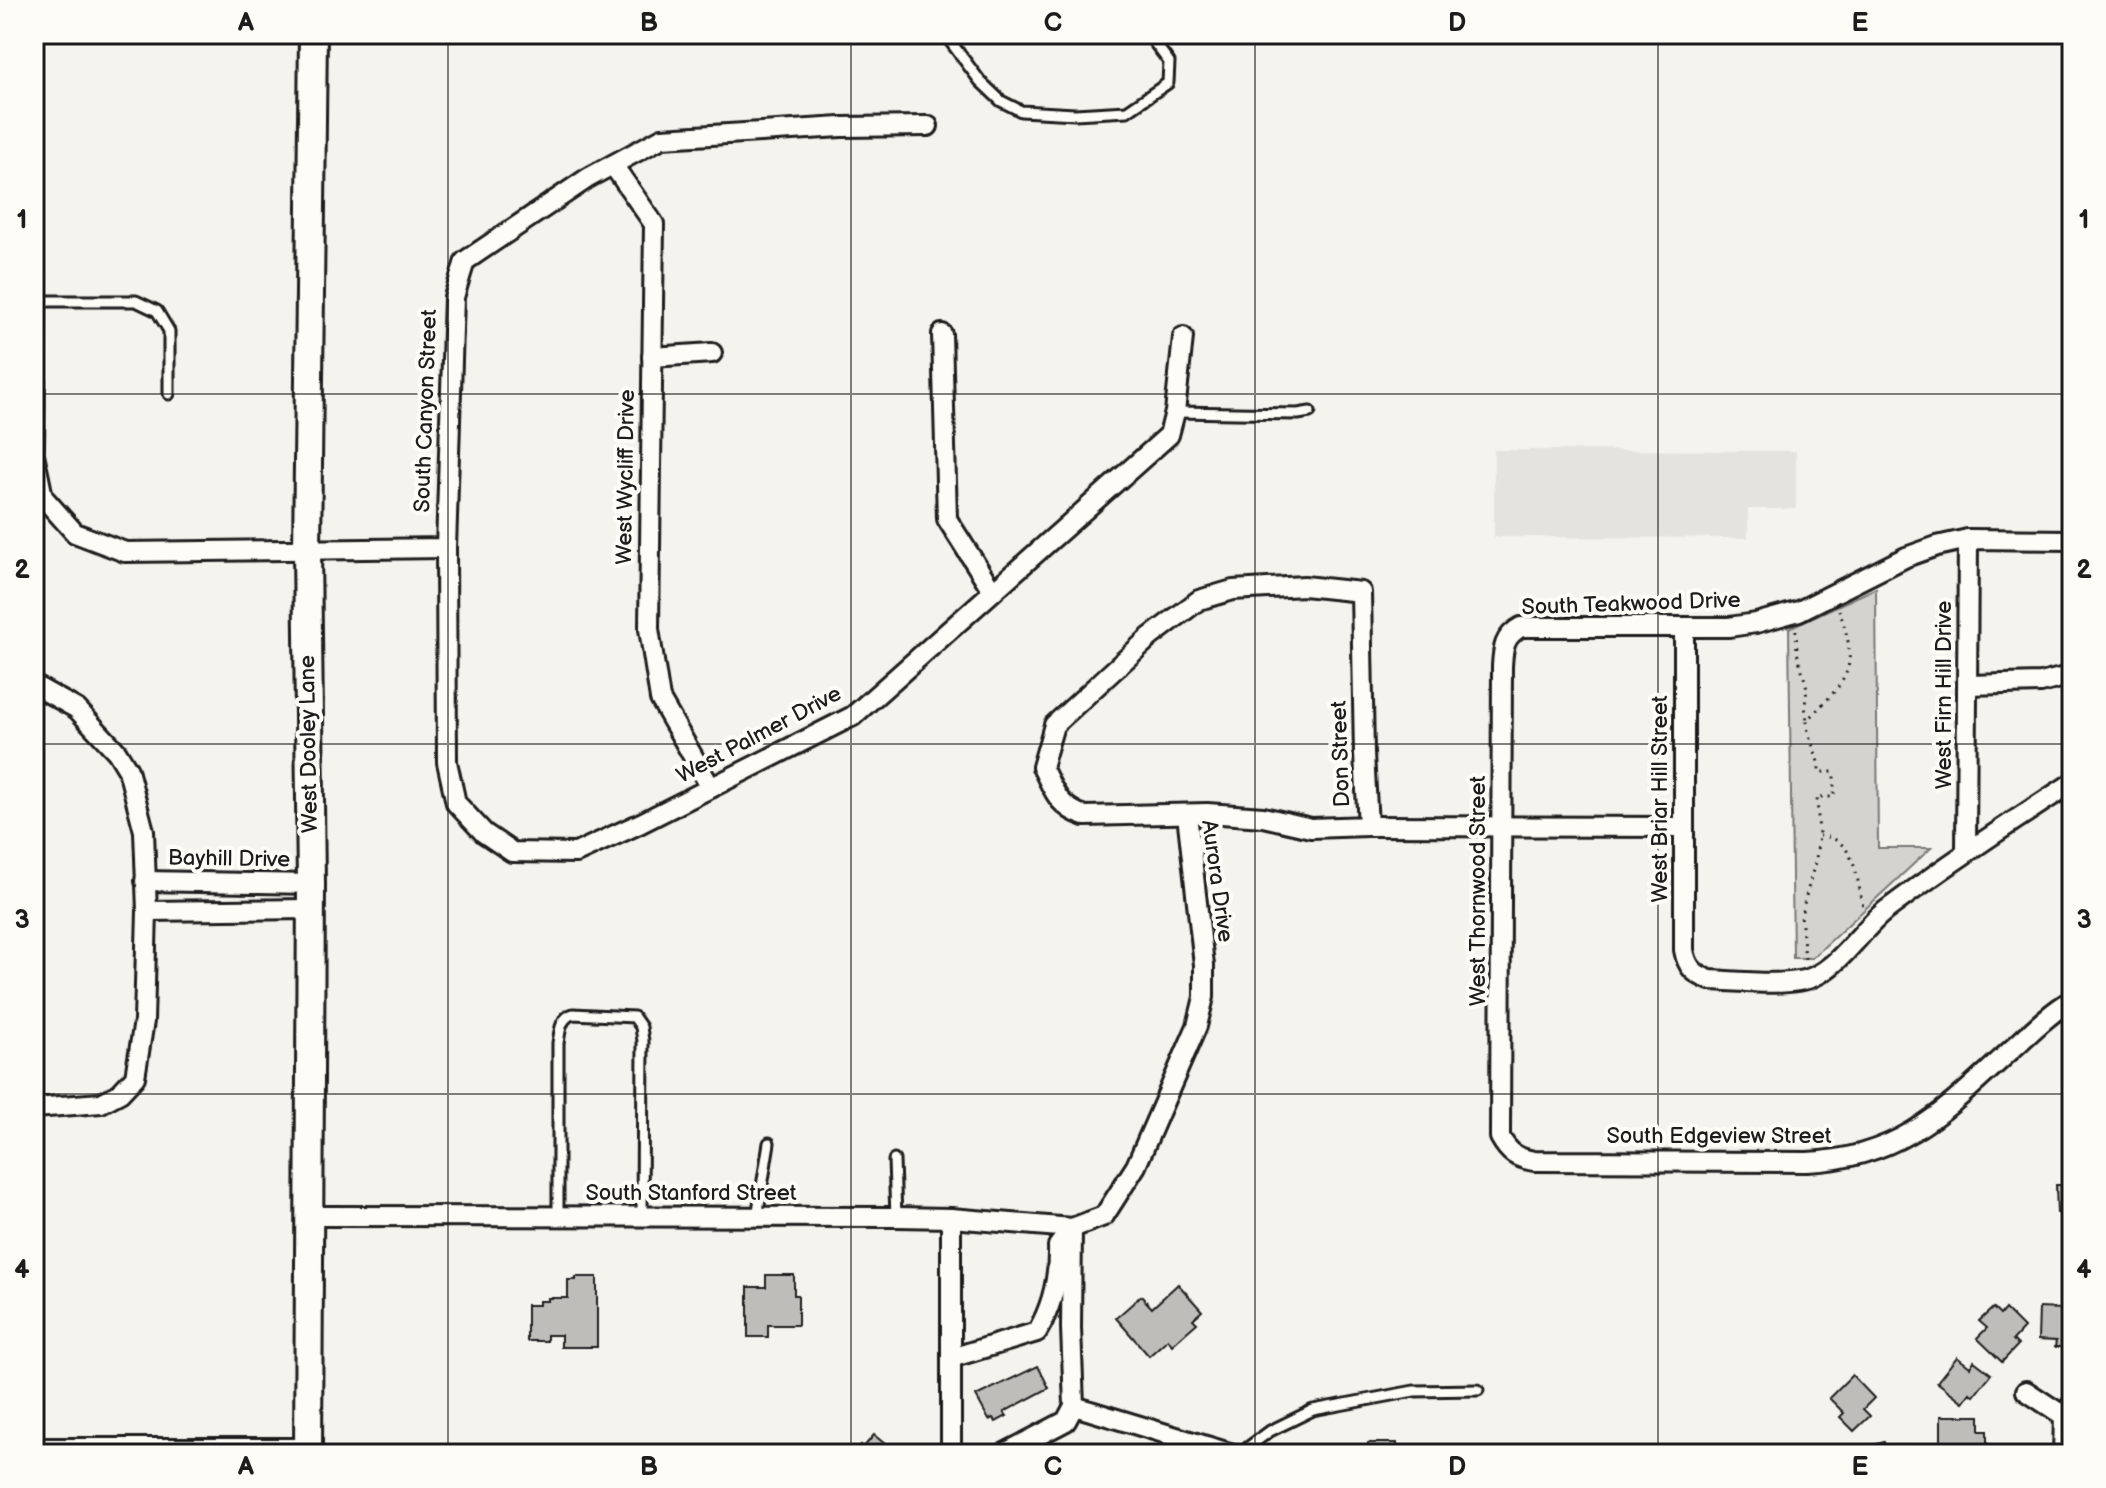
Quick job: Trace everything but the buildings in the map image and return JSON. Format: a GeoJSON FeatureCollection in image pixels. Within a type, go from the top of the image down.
{"type":"FeatureCollection","features":[{"type":"Feature","properties":{"kind":"street","name":"West Dooley Lane"},"geometry":{"type":"LineString","coordinates":[[308,1451],[311,896],[307,550],[313,34]]}},
{"type":"Feature","properties":{"kind":"street","name":"South Canyon Street"},"geometry":{"type":"LineString","coordinates":[[446,548],[454,297],[465,261],[588,178],[662,138],[841,127],[928,126]]}},
{"type":"Feature","properties":{"kind":"street","name":"West Wycliff Drive"},"geometry":{"type":"LineString","coordinates":[[613,165],[654,224],[649,629],[660,699],[711,788]]}},
{"type":"Feature","properties":{"kind":"street"},"geometry":{"type":"LineString","coordinates":[[34,273],[34,451],[43,497],[75,533],[125,552],[446,548]]}},
{"type":"Feature","properties":{"kind":"street"},"geometry":{"type":"LineString","coordinates":[[942,334],[947,519],[992,590]]}},
{"type":"Feature","properties":{"kind":"street","name":"West Palmer Drive"},"geometry":{"type":"LineString","coordinates":[[446,548],[447,762],[456,803],[484,833],[512,852],[576,853],[853,716],[1169,435],[1175,412],[1183,337]]}},
{"type":"Feature","properties":{"kind":"street"},"geometry":{"type":"LineString","coordinates":[[652,357],[712,353]]}},
{"type":"Feature","properties":{"kind":"street","name":"South Teakwood Drive"},"geometry":{"type":"LineString","coordinates":[[1510,633],[1521,627],[1729,627],[1756,623],[1791,613],[1906,557],[1968,539],[2072,540]]}},
{"type":"Feature","properties":{"kind":"street","name":"West Firn Hill Drive"},"geometry":{"type":"LineString","coordinates":[[1966,851],[1968,539]]}},
{"type":"Feature","properties":{"kind":"street","name":"Don Street"},"geometry":{"type":"LineString","coordinates":[[1187,814],[1263,817],[1311,828],[1368,826],[1361,592],[1304,586],[1268,588]]}},
{"type":"Feature","properties":{"kind":"street","name":"Aurora Drive"},"geometry":{"type":"LineString","coordinates":[[1072,1228],[1104,1216],[1136,1166],[1197,1026],[1204,997],[1204,965],[1187,814],[1085,816],[1068,810],[1042,767],[1054,725],[1133,653],[1199,600],[1233,590],[1268,588]]}},
{"type":"Feature","properties":{"kind":"street","name":"West Briar Hill Street"},"geometry":{"type":"LineString","coordinates":[[1684,627],[1684,950],[1691,969],[1698,976],[1710,980],[1805,979]]}},
{"type":"Feature","properties":{"kind":"street","name":"West Thornwood Street"},"geometry":{"type":"LineString","coordinates":[[1507,1150],[1500,1137],[1503,647],[1510,633]]}},
{"type":"Feature","properties":{"kind":"street"},"geometry":{"type":"LineString","coordinates":[[1968,685],[2041,683],[2072,675]]}},
{"type":"Feature","properties":{"kind":"street"},"geometry":{"type":"LineString","coordinates":[[34,685],[77,709],[117,752],[128,770],[144,831],[147,911],[144,1021],[135,1077],[120,1093],[101,1103],[34,1108]]}},
{"type":"Feature","properties":{"kind":"street"},"geometry":{"type":"LineString","coordinates":[[1805,979],[1829,967],[1873,923],[1966,851],[2072,783]]}},
{"type":"Feature","properties":{"kind":"street"},"geometry":{"type":"LineString","coordinates":[[1368,826],[1684,827]]}},
{"type":"Feature","properties":{"kind":"street","name":"Bayhill Drive"},"geometry":{"type":"LineString","coordinates":[[145,881],[311,896]]}},
{"type":"Feature","properties":{"kind":"street"},"geometry":{"type":"LineString","coordinates":[[147,911],[311,896]]}},
{"type":"Feature","properties":{"kind":"street","name":"South Edgeview Street"},"geometry":{"type":"LineString","coordinates":[[1507,1150],[1520,1159],[1534,1161],[1807,1162],[1837,1161],[1867,1154],[1904,1138],[1935,1118],[2040,1024],[2072,1000]]}},
{"type":"Feature","properties":{"kind":"street","name":"South Stanford Street"},"geometry":{"type":"LineString","coordinates":[[309,1216],[896,1217],[951,1218],[1072,1228]]}},
{"type":"Feature","properties":{"kind":"street"},"geometry":{"type":"LineString","coordinates":[[951,1218],[951,1454]]}},
{"type":"Feature","properties":{"kind":"street"},"geometry":{"type":"LineString","coordinates":[[951,1358],[1037,1332],[1052,1304],[1059,1264],[1058,1246],[1072,1228]]}},
{"type":"Feature","properties":{"kind":"street"},"geometry":{"type":"LineString","coordinates":[[1003,1454],[1066,1421],[1074,1406],[1072,1228]]}},
{"type":"Feature","properties":{"kind":"street"},"geometry":{"type":"LineString","coordinates":[[2026,1391],[2068,1410],[2063,1454]]}},
{"type":"Feature","properties":{"kind":"street"},"geometry":{"type":"LineString","coordinates":[[1074,1406],[1233,1454]]}},
{"type":"Feature","properties":{"kind":"street"},"geometry":{"type":"LineString","coordinates":[[34,1448],[308,1451]]}},
{"type":"Feature","properties":{"kind":"lane"},"geometry":{"type":"LineString","coordinates":[[948,34],[980,81],[1001,101],[1021,111],[1075,114],[1127,111],[1168,83],[1169,62],[1148,34]]}},
{"type":"Feature","properties":{"kind":"lane"},"geometry":{"type":"LineString","coordinates":[[36,301],[136,301],[157,311],[169,331],[169,394]]}},
{"type":"Feature","properties":{"kind":"lane"},"geometry":{"type":"LineString","coordinates":[[1175,412],[1310,412]]}},
{"type":"Feature","properties":{"kind":"lane"},"geometry":{"type":"LineString","coordinates":[[558,1216],[558,1043],[563,1022],[573,1014],[634,1017],[641,1027],[644,1082],[642,1217]]}},
{"type":"Feature","properties":{"kind":"lane"},"geometry":{"type":"LineString","coordinates":[[757,1217],[769,1143]]}},
{"type":"Feature","properties":{"kind":"lane"},"geometry":{"type":"LineString","coordinates":[[894,1160],[896,1217]]}},
{"type":"Feature","properties":{"kind":"lane"},"geometry":{"type":"LineString","coordinates":[[1239,1454],[1270,1431],[1313,1410],[1414,1391],[1478,1390]]}},
{"type":"Feature","properties":{"kind":"path"},"geometry":{"type":"LineString","coordinates":[[1807,720],[1839,687],[1850,667],[1844,624],[1831,594]]}},
{"type":"Feature","properties":{"kind":"path"},"geometry":{"type":"LineString","coordinates":[[1791,613],[1797,635],[1798,660],[1806,677],[1808,734],[1819,758],[1819,772],[1834,772],[1834,797],[1817,797],[1819,836],[1816,859],[1801,915],[1805,979]]}},
{"type":"Feature","properties":{"kind":"path"},"geometry":{"type":"LineString","coordinates":[[1819,836],[1831,838],[1849,855],[1857,869],[1865,912],[1873,923]]}},
{"type":"Feature","properties":{"kind":"shaded area"},"geometry":{"type":"Polygon","coordinates":[[[1494,450],[1796,451],[1796,509],[1748,509],[1748,538],[1494,537],[1494,450]]]}},
{"type":"Feature","properties":{"kind":"shaded area"},"geometry":{"type":"Polygon","coordinates":[[[1876,588],[1878,848],[1931,848],[1812,958],[1793,958],[1789,628],[1876,588]]]}}]}
